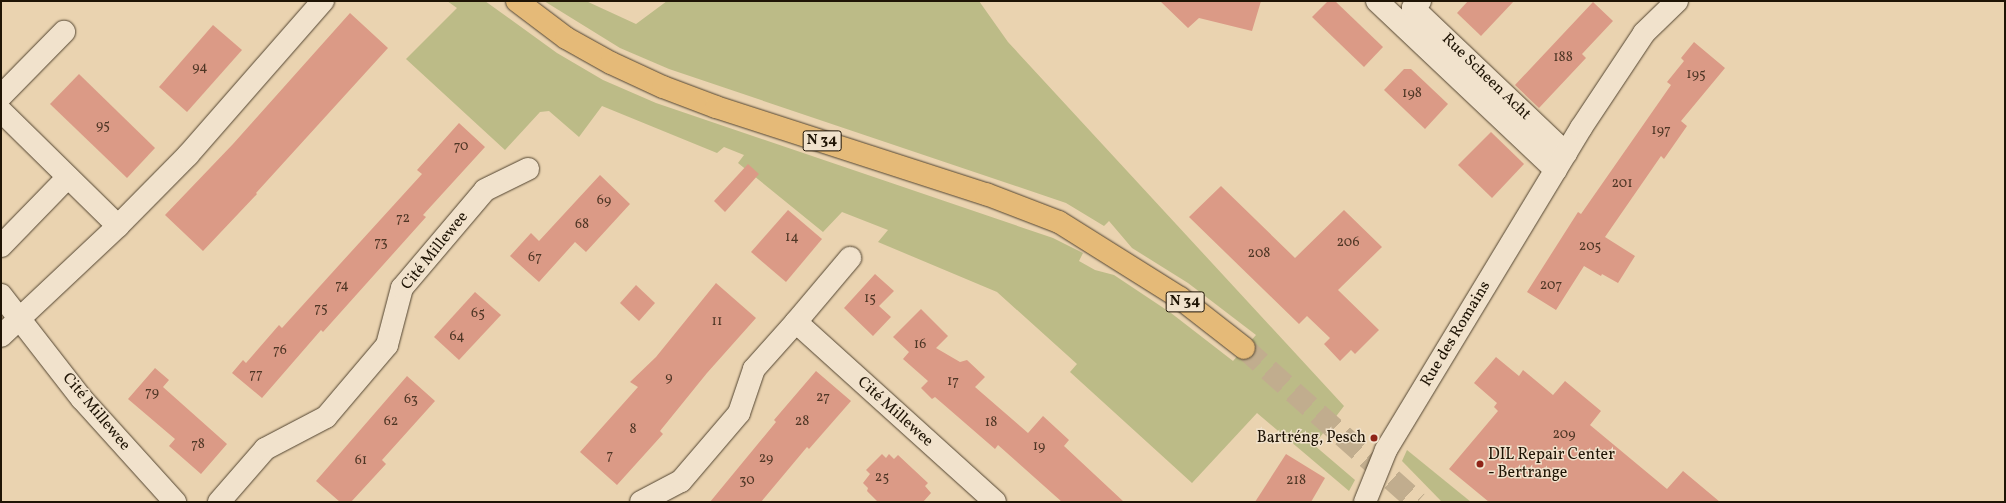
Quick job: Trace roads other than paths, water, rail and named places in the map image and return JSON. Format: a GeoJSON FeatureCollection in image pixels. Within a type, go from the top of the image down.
{"type":"FeatureCollection","features":[{"type":"Feature","properties":{"kind":"main road","name":"N 34"},"geometry":{"type":"LineString","coordinates":[[517,4],[572,41],[663,87],[716,106],[986,194],[1059,222],[1180,298],[1244,348]]}},
{"type":"Feature","properties":{"kind":"street"},"geometry":{"type":"LineString","coordinates":[[1,336],[118,226],[188,155],[323,1]]}},
{"type":"Feature","properties":{"kind":"street"},"geometry":{"type":"LineString","coordinates":[[1377,1],[1561,162]]}},
{"type":"Feature","properties":{"kind":"street","name":"Rue Scheen Acht"},"geometry":{"type":"LineString","coordinates":[[1420,1],[1414,8],[1561,162]]}},
{"type":"Feature","properties":{"kind":"street","name":"Rue des Romains"},"geometry":{"type":"LineString","coordinates":[[1365,502],[1386,450],[1561,162],[1644,33],[1677,1]]}},
{"type":"Feature","properties":{"kind":"street"},"geometry":{"type":"LineString","coordinates":[[1,96],[64,32]]}},
{"type":"Feature","properties":{"kind":"street"},"geometry":{"type":"LineString","coordinates":[[1,111],[118,226]]}},
{"type":"Feature","properties":{"kind":"street","name":"Cité Millewee"},"geometry":{"type":"LineString","coordinates":[[219,502],[265,449],[326,416],[387,346],[402,288],[485,190],[528,169]]}},
{"type":"Feature","properties":{"kind":"street"},"geometry":{"type":"LineString","coordinates":[[1,246],[68,177]]}},
{"type":"Feature","properties":{"kind":"street"},"geometry":{"type":"LineString","coordinates":[[642,502],[681,481],[739,413],[754,369],[850,258]]}},
{"type":"Feature","properties":{"kind":"street","name":"Cité Millewee"},"geometry":{"type":"LineString","coordinates":[[1,295],[21,318],[82,399],[175,502]]}},
{"type":"Feature","properties":{"kind":"street","name":"Cité Millewee"},"geometry":{"type":"LineString","coordinates":[[796,322],[995,502]]}},
{"type":"Feature","properties":{"kind":"tunnel"},"geometry":{"type":"LineString","coordinates":[[1244,348],[1417,502]]}},
{"type":"Feature","properties":{"kind":"place","name":"Bartréng, Pesch"},"geometry":{"type":"Point","coordinates":[1374,438]}},
{"type":"Feature","properties":{"kind":"place","name":"DIL Repair Center - Bertrange"},"geometry":{"type":"Point","coordinates":[1480,464]}}]}
